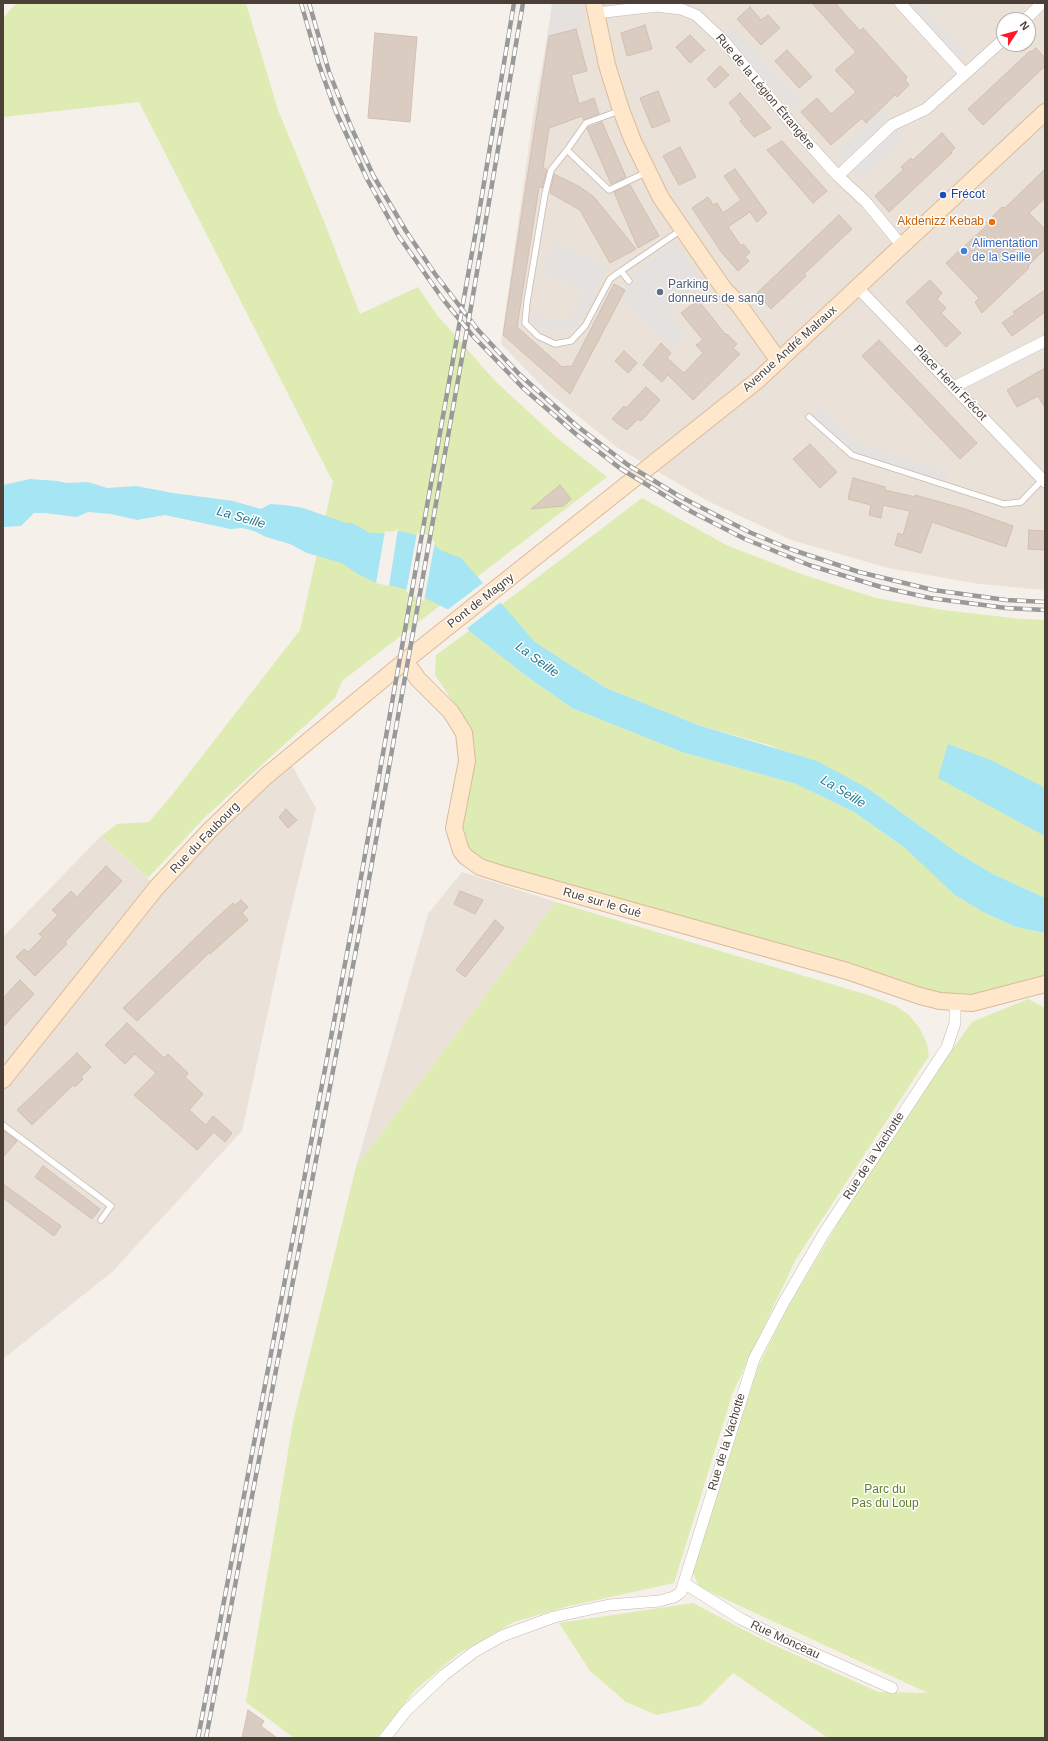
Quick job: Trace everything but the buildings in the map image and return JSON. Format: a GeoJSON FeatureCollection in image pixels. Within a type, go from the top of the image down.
{"type":"FeatureCollection","features":[{"type":"Feature","properties":{"kind":"main road"},"geometry":{"type":"LineString","coordinates":[[595,8],[608,65],[621,110],[661,198],[724,289],[739,305],[779,361]]}},
{"type":"Feature","properties":{"kind":"main road","name":"Avenue André Malraux"},"geometry":{"type":"LineString","coordinates":[[519,570],[758,380],[1045,112]]}},
{"type":"Feature","properties":{"kind":"main road","name":"Pont de Magny"},"geometry":{"type":"LineString","coordinates":[[442,631],[519,570]]}},
{"type":"Feature","properties":{"kind":"main road","name":"Rue du Faubourg"},"geometry":{"type":"LineString","coordinates":[[3,1080],[151,894],[210,830],[287,757],[442,631]]}},
{"type":"Feature","properties":{"kind":"main road","name":"Rue sur le Gué"},"geometry":{"type":"LineString","coordinates":[[404,661],[418,679],[451,712],[464,733],[467,761],[454,828],[461,850],[475,864],[505,875],[847,971],[920,996],[955,1003],[987,1000],[1045,984]]}},
{"type":"Feature","properties":{"kind":"street"},"geometry":{"type":"LineString","coordinates":[[900,3],[965,74]]}},
{"type":"Feature","properties":{"kind":"street"},"geometry":{"type":"LineString","coordinates":[[1032,12],[1042,3]]}},
{"type":"Feature","properties":{"kind":"street","name":"Rue de la Légion Étrangère"},"geometry":{"type":"LineString","coordinates":[[595,8],[657,6],[681,9],[696,15],[725,42],[800,134],[838,176],[866,202],[902,246]]}},
{"type":"Feature","properties":{"kind":"street"},"geometry":{"type":"LineString","coordinates":[[838,176],[892,125],[926,109],[996,46]]}},
{"type":"Feature","properties":{"kind":"street","name":"Place Henri Frécot"},"geometry":{"type":"LineString","coordinates":[[857,287],[1044,481]]}},
{"type":"Feature","properties":{"kind":"street"},"geometry":{"type":"LineString","coordinates":[[954,387],[1045,341]]}},
{"type":"Feature","properties":{"kind":"street","name":"Rue de la Vachotte"},"geometry":{"type":"LineString","coordinates":[[385,1738],[406,1711],[444,1675],[474,1652],[502,1636],[554,1617],[609,1605],[659,1601],[674,1597],[681,1592],[754,1359],[784,1302],[824,1233],[946,1047],[955,1023],[955,1003]]}},
{"type":"Feature","properties":{"kind":"street","name":"Rue Monceau"},"geometry":{"type":"LineString","coordinates":[[684,1583],[741,1619],[784,1640],[892,1688]]}},
{"type":"Feature","properties":{"kind":"lane"},"geometry":{"type":"LineString","coordinates":[[621,110],[586,123],[551,170],[546,188],[527,302],[525,323],[538,336],[556,344],[571,341],[585,326],[610,279],[682,230]]}},
{"type":"Feature","properties":{"kind":"lane"},"geometry":{"type":"LineString","coordinates":[[567,150],[609,190],[648,172]]}},
{"type":"Feature","properties":{"kind":"lane"},"geometry":{"type":"LineString","coordinates":[[621,271],[629,281]]}},
{"type":"Feature","properties":{"kind":"lane","name":"Place Henri Frécot"},"geometry":{"type":"LineString","coordinates":[[809,416],[842,448],[863,460],[1004,504],[1021,502],[1044,481]]}},
{"type":"Feature","properties":{"kind":"lane"},"geometry":{"type":"LineString","coordinates":[[3,1125],[111,1206],[101,1220]]}},
{"type":"Feature","properties":{"kind":"shaded area"},"geometry":{"type":"Polygon","coordinates":[[[552,3],[580,3],[583,27],[548,34],[552,3]]]}},
{"type":"Feature","properties":{"kind":"shaded area"},"geometry":{"type":"Polygon","coordinates":[[[553,3],[1045,3],[1045,590],[980,584],[888,568],[791,540],[706,500],[618,448],[548,392],[501,344],[533,117],[553,3]]]}},
{"type":"Feature","properties":{"kind":"shaded area"},"geometry":{"type":"Polygon","coordinates":[[[906,3],[922,3],[966,51],[958,60],[906,3]]]}},
{"type":"Feature","properties":{"kind":"shaded area"},"geometry":{"type":"Polygon","coordinates":[[[731,25],[801,100],[791,109],[724,32],[731,25]]]}},
{"type":"Feature","properties":{"kind":"shaded area"},"geometry":{"type":"Polygon","coordinates":[[[882,110],[890,118],[844,161],[836,152],[882,110]]]}},
{"type":"Feature","properties":{"kind":"shaded area"},"geometry":{"type":"Polygon","coordinates":[[[896,131],[905,140],[861,180],[852,171],[896,131]]]}},
{"type":"Feature","properties":{"kind":"shaded area"},"geometry":{"type":"Polygon","coordinates":[[[556,241],[607,267],[578,324],[560,332],[551,331],[536,325],[530,320],[534,312],[553,321],[569,319],[583,293],[541,270],[556,241]]]}},
{"type":"Feature","properties":{"kind":"shaded area","name":"Parking donneurs de sang"},"geometry":{"type":"Polygon","coordinates":[[[675,243],[704,286],[667,313],[686,334],[672,348],[621,298],[632,277],[675,243]]]}},
{"type":"Feature","properties":{"kind":"shaded area"},"geometry":{"type":"Polygon","coordinates":[[[818,405],[845,431],[864,445],[947,471],[948,482],[857,453],[837,439],[814,417],[818,405]]]}},
{"type":"Feature","properties":{"kind":"shaded area"},"geometry":{"type":"Polygon","coordinates":[[[287,757],[316,808],[285,934],[242,1131],[112,1272],[3,1359],[3,937],[101,836],[157,887],[287,757]]]}},
{"type":"Feature","properties":{"kind":"shaded area"},"geometry":{"type":"Polygon","coordinates":[[[462,872],[556,902],[356,1167],[428,914],[462,872]]]}},
{"type":"Feature","properties":{"kind":"green space"},"geometry":{"type":"Polygon","coordinates":[[[16,3],[246,3],[278,110],[360,314],[418,287],[437,315],[495,381],[556,437],[607,477],[342,681],[335,698],[205,817],[148,878],[101,836],[117,824],[149,822],[172,795],[300,630],[333,482],[139,102],[3,117],[3,19],[16,3]]]}},
{"type":"Feature","properties":{"kind":"green space"},"geometry":{"type":"Polygon","coordinates":[[[642,498],[726,545],[804,575],[876,598],[943,610],[1021,619],[1045,620],[1045,898],[993,874],[956,852],[869,789],[769,745],[698,725],[606,688],[535,642],[501,605],[642,498]]]}},
{"type":"Feature","properties":{"kind":"green space"},"geometry":{"type":"Polygon","coordinates":[[[469,631],[529,678],[572,708],[682,752],[796,784],[854,812],[905,848],[985,913],[1016,927],[1045,933],[1045,978],[965,997],[932,994],[483,861],[468,849],[460,828],[475,753],[473,738],[468,724],[435,675],[436,655],[469,631]]]}},
{"type":"Feature","properties":{"kind":"green space"},"geometry":{"type":"Polygon","coordinates":[[[556,902],[868,995],[896,1006],[909,1015],[920,1029],[927,1044],[929,1056],[796,1259],[733,1392],[674,1583],[569,1606],[514,1622],[458,1654],[415,1690],[377,1738],[294,1738],[246,1702],[293,1422],[356,1167],[556,902]]]}},
{"type":"Feature","properties":{"kind":"green space","name":"Parc du Pas du Loup"},"geometry":{"type":"Polygon","coordinates":[[[1028,999],[1045,1008],[1045,1738],[828,1738],[733,1673],[701,1705],[657,1715],[626,1702],[590,1671],[559,1623],[693,1603],[767,1642],[878,1692],[928,1693],[699,1587],[693,1573],[758,1367],[788,1307],[841,1218],[914,1103],[972,1022],[1028,999]]]}},
{"type":"Feature","properties":{"kind":"water","name":"La Seille"},"geometry":{"type":"Polygon","coordinates":[[[30,479],[67,483],[88,482],[107,488],[136,486],[173,493],[233,501],[261,509],[270,504],[285,505],[303,508],[346,523],[352,523],[370,533],[393,534],[400,531],[426,537],[440,550],[461,558],[535,642],[606,688],[698,725],[817,761],[869,789],[956,852],[993,874],[1045,898],[1045,933],[1016,927],[985,913],[955,895],[905,848],[854,812],[796,784],[682,752],[572,708],[529,678],[469,631],[455,613],[409,590],[372,581],[358,574],[342,563],[307,553],[290,544],[266,537],[254,531],[242,528],[230,529],[165,515],[137,520],[111,514],[88,512],[77,517],[34,513],[21,526],[3,527],[3,485],[30,479]]]}},
{"type":"Feature","properties":{"kind":"water"},"geometry":{"type":"Polygon","coordinates":[[[948,744],[993,761],[1045,788],[1045,836],[938,778],[948,744]]]}},
{"type":"Feature","properties":{"kind":"pier"},"geometry":{"type":"Polygon","coordinates":[[[398,529],[389,586],[376,583],[385,531],[392,532],[398,529]]]}},
{"type":"Feature","properties":{"kind":"pier"},"geometry":{"type":"Polygon","coordinates":[[[417,533],[427,535],[435,542],[424,601],[406,592],[417,533]]]}},
{"type":"Feature","properties":{"kind":"pier"},"geometry":{"type":"Polygon","coordinates":[[[484,582],[501,602],[465,630],[454,615],[446,611],[484,582]]]}},
{"type":"Feature","properties":{"kind":"railway"},"geometry":{"type":"LineString","coordinates":[[301,3],[318,62],[336,112],[367,179],[398,235],[442,298],[472,335],[523,388],[577,435],[621,469],[692,512],[745,539],[809,565],[881,587],[930,598],[1006,608],[1045,610]]}},
{"type":"Feature","properties":{"kind":"railway"},"geometry":{"type":"LineString","coordinates":[[309,3],[329,72],[352,129],[373,175],[406,231],[435,274],[478,330],[519,374],[577,426],[628,465],[679,496],[749,532],[790,549],[859,572],[933,590],[1006,600],[1045,602]]}},
{"type":"Feature","properties":{"kind":"railway"},"geometry":{"type":"LineString","coordinates":[[198,1738],[355,911],[478,219],[514,3]]}},
{"type":"Feature","properties":{"kind":"railway"},"geometry":{"type":"LineString","coordinates":[[206,1738],[363,913],[471,307],[523,3]]}},
{"type":"Feature","properties":{"kind":"place","name":"Frécot"},"geometry":{"type":"Point","coordinates":[943,195]}},
{"type":"Feature","properties":{"kind":"place","name":"Akdenizz Kebab"},"geometry":{"type":"Point","coordinates":[992,222]}},
{"type":"Feature","properties":{"kind":"place","name":"Alimentation de la Seille"},"geometry":{"type":"Point","coordinates":[964,251]}},
{"type":"Feature","properties":{"kind":"place","name":"Parking donneurs de sang"},"geometry":{"type":"Point","coordinates":[660,292]}}]}
